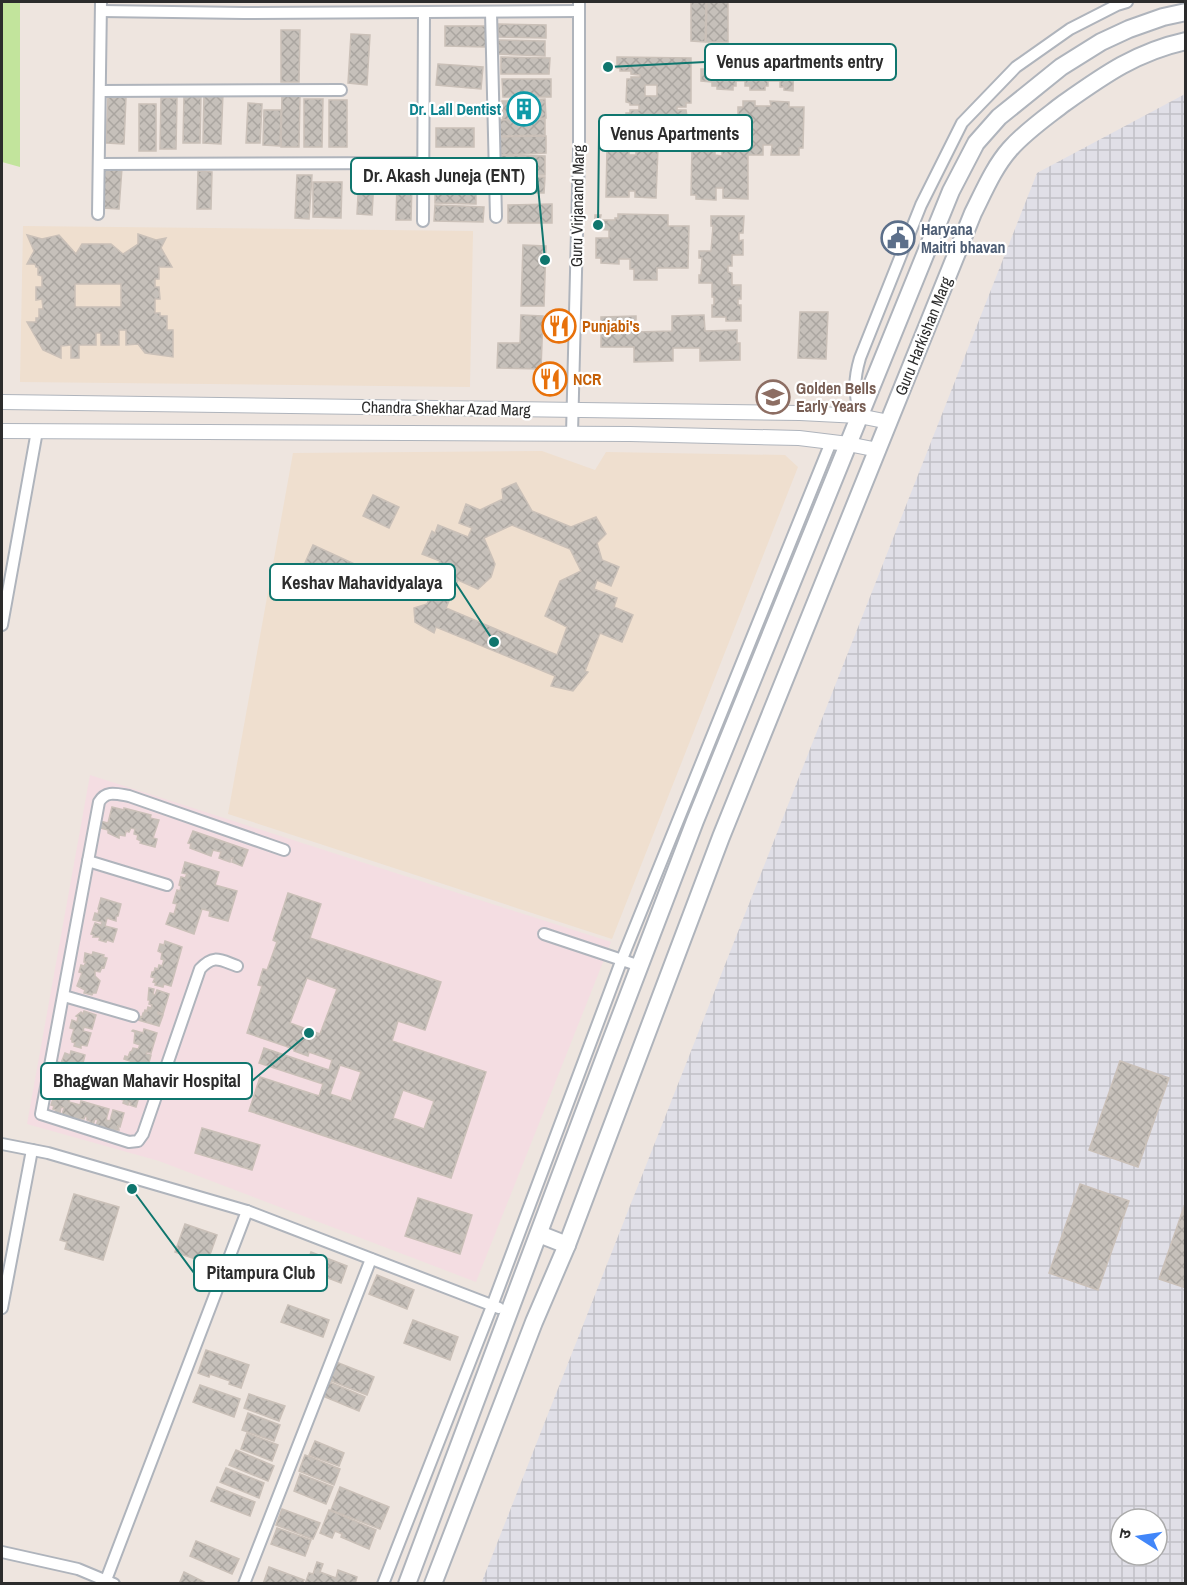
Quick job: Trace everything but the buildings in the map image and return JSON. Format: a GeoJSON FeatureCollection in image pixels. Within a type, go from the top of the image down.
{"type":"FeatureCollection","features":[{"type":"Feature","properties":{"kind":"main road","name":"Guru Harkishan Marg"},"geometry":{"type":"LineString","coordinates":[[407,1584],[695,821],[951,191],[976,143],[999,117],[1061,67],[1101,42],[1129,29],[1185,12]]}},
{"type":"Feature","properties":{"kind":"main road","name":"Guru Harkishan Marg"},"geometry":{"type":"LineString","coordinates":[[434,1584],[530,1333],[567,1245],[722,837],[973,213],[994,170],[1009,150],[1029,130],[1097,80],[1126,62],[1163,46],[1185,41]]}},
{"type":"Feature","properties":{"kind":"main road"},"geometry":{"type":"LineString","coordinates":[[539,1234],[567,1245]]}},
{"type":"Feature","properties":{"kind":"street"},"geometry":{"type":"LineString","coordinates":[[859,416],[855,374],[860,358],[921,205],[962,123],[1016,67],[1070,29],[1127,2]]}},
{"type":"Feature","properties":{"kind":"street"},"geometry":{"type":"LineString","coordinates":[[98,214],[101,6],[491,12],[579,6]]}},
{"type":"Feature","properties":{"kind":"street","name":"Guru Virjanand Marg"},"geometry":{"type":"LineString","coordinates":[[572,434],[579,151],[579,6]]}},
{"type":"Feature","properties":{"kind":"street"},"geometry":{"type":"LineString","coordinates":[[423,221],[424,12]]}},
{"type":"Feature","properties":{"kind":"street"},"geometry":{"type":"LineString","coordinates":[[491,12],[496,217]]}},
{"type":"Feature","properties":{"kind":"street"},"geometry":{"type":"LineString","coordinates":[[100,91],[341,90]]}},
{"type":"Feature","properties":{"kind":"street"},"geometry":{"type":"LineString","coordinates":[[99,164],[424,163]]}},
{"type":"Feature","properties":{"kind":"street","name":"Chandra Shekhar Azad Marg"},"geometry":{"type":"LineString","coordinates":[[2,402],[800,413],[859,416],[889,422]]}},
{"type":"Feature","properties":{"kind":"street","name":"Chandra Shekhar Azad Marg"},"geometry":{"type":"LineString","coordinates":[[2,430],[799,438],[878,450]]}},
{"type":"Feature","properties":{"kind":"street"},"geometry":{"type":"LineString","coordinates":[[2,625],[37,431]]}},
{"type":"Feature","properties":{"kind":"street"},"geometry":{"type":"LineString","coordinates":[[383,1584],[492,1306],[621,959],[831,442]]}},
{"type":"Feature","properties":{"kind":"street"},"geometry":{"type":"LineString","coordinates":[[237,966],[214,958],[207,961],[200,969],[143,1134],[138,1141],[129,1142],[42,1114],[99,802],[102,797],[108,793],[129,796],[284,850]]}},
{"type":"Feature","properties":{"kind":"street"},"geometry":{"type":"LineString","coordinates":[[88,861],[167,885]]}},
{"type":"Feature","properties":{"kind":"street"},"geometry":{"type":"LineString","coordinates":[[544,934],[640,966]]}},
{"type":"Feature","properties":{"kind":"street"},"geometry":{"type":"LineString","coordinates":[[64,996],[133,1016]]}},
{"type":"Feature","properties":{"kind":"street"},"geometry":{"type":"LineString","coordinates":[[2,1144],[48,1153],[247,1211],[509,1312]]}},
{"type":"Feature","properties":{"kind":"street"},"geometry":{"type":"LineString","coordinates":[[2,1308],[32,1150]]}},
{"type":"Feature","properties":{"kind":"street"},"geometry":{"type":"LineString","coordinates":[[2,1552],[78,1569],[110,1582],[247,1211]]}},
{"type":"Feature","properties":{"kind":"street"},"geometry":{"type":"LineString","coordinates":[[244,1584],[371,1258]]}},
{"type":"Feature","properties":{"kind":"shaded area"},"geometry":{"type":"Polygon","coordinates":[[[1185,94],[1185,1583],[481,1584],[1037,173],[1185,94]]]}},
{"type":"Feature","properties":{"kind":"shaded area"},"geometry":{"type":"Polygon","coordinates":[[[23,226],[473,231],[470,387],[20,382],[23,226]]]}},
{"type":"Feature","properties":{"kind":"shaded area"},"geometry":{"type":"Polygon","coordinates":[[[542,451],[595,470],[606,452],[785,455],[798,467],[612,939],[228,814],[293,453],[542,451]]]}},
{"type":"Feature","properties":{"kind":"shaded area"},"geometry":{"type":"Polygon","coordinates":[[[90,775],[611,942],[476,1282],[159,1161],[27,1124],[90,775]]]}},
{"type":"Feature","properties":{"kind":"green space"},"geometry":{"type":"Polygon","coordinates":[[[2,2],[20,2],[20,167],[2,162],[2,2]]]}},
{"type":"Feature","properties":{"kind":"place","name":"Venus apartments entry"},"geometry":{"type":"Point","coordinates":[608,67]}},
{"type":"Feature","properties":{"kind":"place","name":"Dr. Lall Dentist"},"geometry":{"type":"Point","coordinates":[524,109]}},
{"type":"Feature","properties":{"kind":"place","name":"Venus Apartments"},"geometry":{"type":"Point","coordinates":[598,225]}},
{"type":"Feature","properties":{"kind":"place","name":"Haryana Maitri bhavan"},"geometry":{"type":"Point","coordinates":[898,238]}},
{"type":"Feature","properties":{"kind":"place","name":"Dr. Akash Juneja (ENT)"},"geometry":{"type":"Point","coordinates":[545,260]}},
{"type":"Feature","properties":{"kind":"place","name":"Punjabi's"},"geometry":{"type":"Point","coordinates":[559,326]}},
{"type":"Feature","properties":{"kind":"place","name":"NCR"},"geometry":{"type":"Point","coordinates":[550,379]}},
{"type":"Feature","properties":{"kind":"place","name":"Golden Bells Early Years"},"geometry":{"type":"Point","coordinates":[773,397]}},
{"type":"Feature","properties":{"kind":"place","name":"Keshav Mahavidyalaya"},"geometry":{"type":"Point","coordinates":[494,642]}},
{"type":"Feature","properties":{"kind":"place","name":"Bhagwan Mahavir Hospital"},"geometry":{"type":"Point","coordinates":[309,1033]}},
{"type":"Feature","properties":{"kind":"place","name":"Pitampura Club"},"geometry":{"type":"Point","coordinates":[132,1189]}}]}
